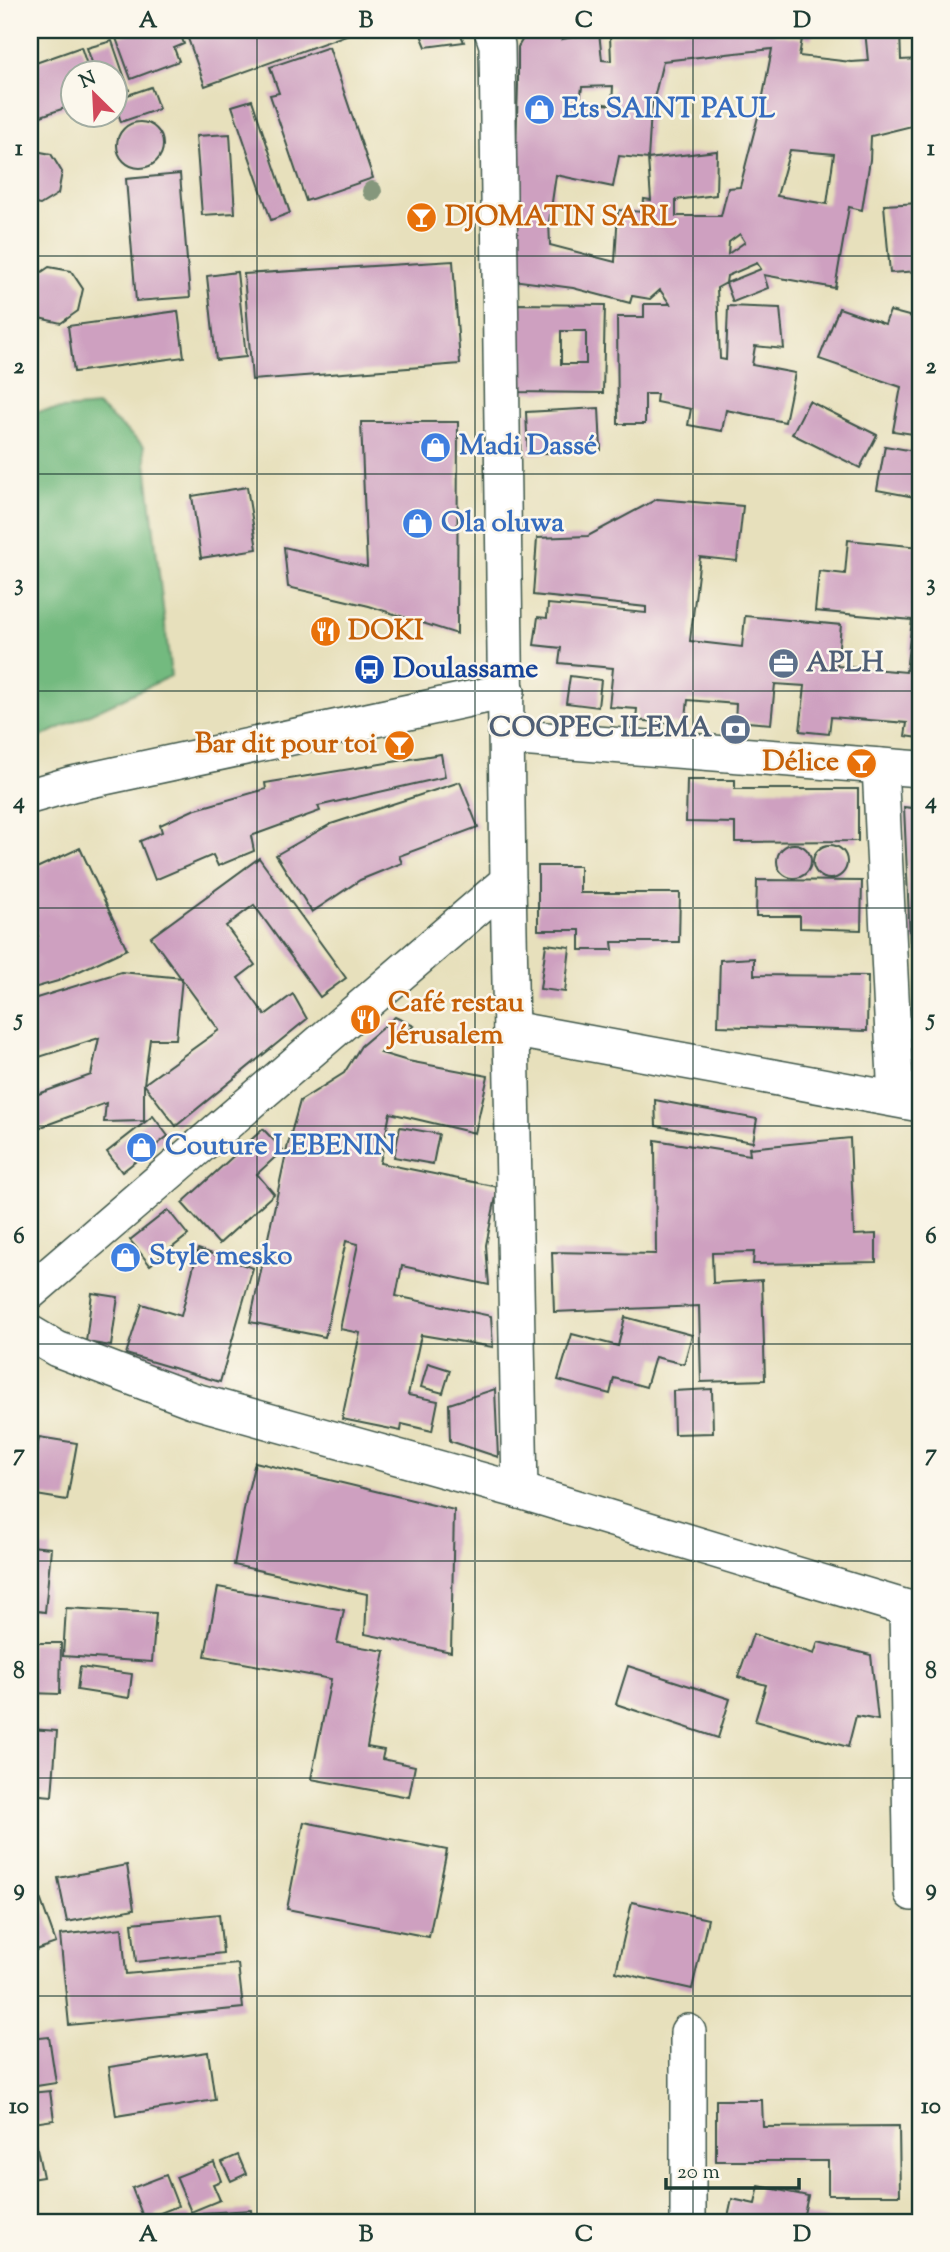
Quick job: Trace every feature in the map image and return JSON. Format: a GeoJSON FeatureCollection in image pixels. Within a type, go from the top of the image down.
{"type":"FeatureCollection","features":[{"type":"Feature","properties":{"kind":"street"},"geometry":{"type":"LineString","coordinates":[[492,30],[496,45],[520,1491]]}},
{"type":"Feature","properties":{"kind":"street"},"geometry":{"type":"LineString","coordinates":[[30,796],[72,784],[507,691]]}},
{"type":"Feature","properties":{"kind":"street"},"geometry":{"type":"LineString","coordinates":[[507,737],[920,769]]}},
{"type":"Feature","properties":{"kind":"street"},"geometry":{"type":"LineString","coordinates":[[511,1029],[908,1101],[880,766]]}},
{"type":"Feature","properties":{"kind":"street"},"geometry":{"type":"LineString","coordinates":[[30,1292],[508,881]]}},
{"type":"Feature","properties":{"kind":"street"},"geometry":{"type":"LineString","coordinates":[[30,1333],[58,1349],[192,1400],[520,1491],[914,1610],[912,1893]]}},
{"type":"Feature","properties":{"kind":"street"},"geometry":{"type":"LineString","coordinates":[[688,2032],[688,2222]]}},
{"type":"Feature","properties":{"kind":"green space"},"geometry":{"type":"Polygon","coordinates":[[[98,406],[144,446],[171,676],[30,742],[30,412],[98,406]]]}},
{"type":"Feature","properties":{"kind":"building"},"geometry":{"type":"Polygon","coordinates":[[[138,30],[179,30],[184,44],[174,48],[179,61],[131,79],[130,60],[124,60],[116,38],[138,30]]]}},
{"type":"Feature","properties":{"kind":"building"},"geometry":{"type":"Polygon","coordinates":[[[185,30],[351,30],[352,33],[205,86],[185,30]]]}},
{"type":"Feature","properties":{"kind":"building"},"geometry":{"type":"Polygon","coordinates":[[[419,30],[459,30],[464,42],[426,47],[419,30]]]}},
{"type":"Feature","properties":{"kind":"building"},"geometry":{"type":"Polygon","coordinates":[[[528,30],[568,30],[562,39],[599,32],[602,60],[611,61],[610,36],[658,30],[772,30],[774,34],[802,39],[799,56],[851,62],[868,61],[865,30],[900,30],[901,60],[920,59],[920,124],[871,136],[862,210],[849,207],[835,288],[764,275],[768,288],[733,302],[726,283],[717,288],[720,359],[726,360],[728,306],[780,308],[784,349],[755,346],[752,365],[795,373],[785,422],[726,410],[722,431],[688,425],[691,409],[656,402],[657,394],[645,394],[645,424],[618,424],[617,317],[644,317],[644,304],[670,304],[660,290],[650,299],[632,296],[630,303],[573,288],[512,280],[518,47],[528,30]],[[772,49],[663,61],[651,111],[648,159],[717,151],[716,195],[676,200],[676,216],[721,216],[728,188],[740,187],[772,49]],[[613,86],[582,87],[580,101],[612,105],[613,86]],[[790,150],[777,196],[827,204],[834,154],[790,150]],[[619,156],[613,187],[556,175],[549,222],[550,245],[615,262],[618,210],[643,212],[644,199],[651,200],[648,159],[619,156]],[[740,234],[729,242],[728,254],[745,242],[740,234]],[[757,263],[727,276],[726,283],[761,269],[757,263]]]}},
{"type":"Feature","properties":{"kind":"building"},"geometry":{"type":"Polygon","coordinates":[[[785,30],[814,30],[811,39],[785,30]]]}},
{"type":"Feature","properties":{"kind":"building"},"geometry":{"type":"Polygon","coordinates":[[[112,41],[119,60],[91,60],[87,48],[112,41]]]}},
{"type":"Feature","properties":{"kind":"building"},"geometry":{"type":"Polygon","coordinates":[[[81,47],[85,60],[60,60],[60,110],[38,117],[30,92],[30,65],[81,47]]]}},
{"type":"Feature","properties":{"kind":"building"},"geometry":{"type":"Polygon","coordinates":[[[329,47],[373,178],[306,201],[270,95],[279,93],[270,67],[329,47]]]}},
{"type":"Feature","properties":{"kind":"building"},"geometry":{"type":"Polygon","coordinates":[[[151,87],[159,109],[130,119],[130,94],[151,87]]]}},
{"type":"Feature","properties":{"kind":"building"},"geometry":{"type":"Polygon","coordinates":[[[252,100],[290,213],[271,220],[232,106],[252,100]]]}},
{"type":"Feature","properties":{"kind":"building"},"geometry":{"type":"Polygon","coordinates":[[[131,124],[149,124],[161,136],[161,154],[149,166],[131,166],[119,154],[119,136],[123,130],[130,130],[131,124]]]}},
{"type":"Feature","properties":{"kind":"building"},"geometry":{"type":"Polygon","coordinates":[[[230,134],[235,213],[202,215],[196,136],[230,134]]]}},
{"type":"Feature","properties":{"kind":"building"},"geometry":{"type":"Polygon","coordinates":[[[30,150],[51,154],[62,172],[58,194],[40,205],[30,203],[30,150]]]}},
{"type":"Feature","properties":{"kind":"building"},"geometry":{"type":"Polygon","coordinates":[[[180,174],[190,297],[136,301],[126,179],[180,174]]]}},
{"type":"Feature","properties":{"kind":"building"},"geometry":{"type":"Polygon","coordinates":[[[920,203],[920,271],[890,273],[884,205],[920,203]]]}},
{"type":"Feature","properties":{"kind":"building"},"geometry":{"type":"Polygon","coordinates":[[[453,261],[460,364],[252,380],[244,274],[453,261]]]}},
{"type":"Feature","properties":{"kind":"building"},"geometry":{"type":"Polygon","coordinates":[[[49,267],[71,271],[83,289],[78,311],[61,323],[39,318],[30,304],[33,278],[49,267]]]}},
{"type":"Feature","properties":{"kind":"building"},"geometry":{"type":"Polygon","coordinates":[[[237,272],[246,357],[216,360],[207,276],[237,272]]]}},
{"type":"Feature","properties":{"kind":"building"},"geometry":{"type":"Polygon","coordinates":[[[514,304],[605,305],[603,393],[513,392],[514,304]],[[561,331],[561,364],[586,364],[586,331],[561,331]]]}},
{"type":"Feature","properties":{"kind":"building"},"geometry":{"type":"Polygon","coordinates":[[[839,308],[885,324],[890,311],[920,319],[920,435],[893,431],[901,387],[819,359],[839,308]]]}},
{"type":"Feature","properties":{"kind":"building"},"geometry":{"type":"Polygon","coordinates":[[[178,311],[184,357],[74,372],[68,326],[178,311]]]}},
{"type":"Feature","properties":{"kind":"building"},"geometry":{"type":"Polygon","coordinates":[[[809,401],[877,435],[860,468],[792,434],[809,401]]]}},
{"type":"Feature","properties":{"kind":"building"},"geometry":{"type":"Polygon","coordinates":[[[599,408],[601,450],[528,454],[526,412],[599,408]]]}},
{"type":"Feature","properties":{"kind":"building"},"geometry":{"type":"Polygon","coordinates":[[[361,422],[458,422],[457,634],[369,606],[288,587],[284,547],[367,567],[361,422]]]}},
{"type":"Feature","properties":{"kind":"building"},"geometry":{"type":"Polygon","coordinates":[[[885,446],[920,452],[920,498],[877,490],[885,446]]]}},
{"type":"Feature","properties":{"kind":"building"},"geometry":{"type":"Polygon","coordinates":[[[247,487],[257,549],[201,558],[192,496],[247,487]]]}},
{"type":"Feature","properties":{"kind":"building"},"geometry":{"type":"Polygon","coordinates":[[[657,499],[743,506],[737,561],[700,557],[690,641],[742,647],[745,616],[841,625],[837,666],[906,672],[912,620],[815,611],[819,571],[845,574],[848,540],[920,547],[920,738],[905,736],[907,723],[831,717],[829,734],[800,731],[805,686],[775,684],[771,724],[735,721],[736,704],[688,700],[685,725],[636,720],[637,709],[609,707],[613,668],[559,663],[561,648],[534,645],[538,617],[547,618],[548,604],[646,613],[646,607],[533,595],[537,538],[588,536],[657,499]]]}},
{"type":"Feature","properties":{"kind":"building"},"geometry":{"type":"Polygon","coordinates":[[[570,676],[601,680],[598,707],[566,703],[570,676]]]}},
{"type":"Feature","properties":{"kind":"building"},"geometry":{"type":"Polygon","coordinates":[[[441,754],[445,777],[318,806],[320,811],[251,836],[254,851],[218,866],[213,855],[155,880],[140,841],[162,832],[160,825],[193,810],[266,789],[265,783],[441,754]]]}},
{"type":"Feature","properties":{"kind":"building"},"geometry":{"type":"Polygon","coordinates":[[[687,780],[735,780],[735,789],[858,789],[858,841],[735,842],[735,823],[686,822],[687,780]]]}},
{"type":"Feature","properties":{"kind":"building"},"geometry":{"type":"Polygon","coordinates":[[[460,782],[478,827],[399,856],[402,863],[360,880],[312,912],[276,855],[331,824],[460,782]]]}},
{"type":"Feature","properties":{"kind":"building"},"geometry":{"type":"Polygon","coordinates":[[[904,807],[920,809],[920,942],[910,941],[904,807]]]}},
{"type":"Feature","properties":{"kind":"building"},"geometry":{"type":"Polygon","coordinates":[[[794,844],[806,849],[811,861],[806,873],[794,878],[782,873],[777,861],[782,849],[794,844]]]}},
{"type":"Feature","properties":{"kind":"building"},"geometry":{"type":"Polygon","coordinates":[[[830,845],[842,850],[847,862],[842,874],[830,879],[818,874],[813,862],[818,850],[830,845]]]}},
{"type":"Feature","properties":{"kind":"building"},"geometry":{"type":"Polygon","coordinates":[[[80,848],[127,949],[58,981],[30,989],[30,939],[38,936],[30,919],[30,871],[80,848]]]}},
{"type":"Feature","properties":{"kind":"building"},"geometry":{"type":"Polygon","coordinates":[[[259,858],[346,978],[320,997],[254,905],[226,926],[255,965],[238,978],[265,1015],[293,994],[307,1019],[176,1126],[144,1084],[219,1030],[151,937],[259,858]]]}},
{"type":"Feature","properties":{"kind":"building"},"geometry":{"type":"Polygon","coordinates":[[[538,866],[580,866],[580,893],[680,893],[679,942],[612,942],[613,950],[580,950],[580,930],[538,930],[538,866]]]}},
{"type":"Feature","properties":{"kind":"building"},"geometry":{"type":"Polygon","coordinates":[[[757,880],[862,881],[861,930],[800,928],[800,916],[756,916],[757,880]]]}},
{"type":"Feature","properties":{"kind":"building"},"geometry":{"type":"Polygon","coordinates":[[[546,944],[570,947],[565,992],[540,989],[546,944]]]}},
{"type":"Feature","properties":{"kind":"building"},"geometry":{"type":"Polygon","coordinates":[[[754,958],[754,975],[868,976],[867,1031],[718,1026],[720,960],[754,958]]]}},
{"type":"Feature","properties":{"kind":"building"},"geometry":{"type":"Polygon","coordinates":[[[121,972],[182,978],[176,1039],[150,1039],[144,1084],[144,1121],[104,1122],[106,1103],[30,1131],[30,1097],[91,1075],[99,1038],[30,1060],[30,1000],[121,972]]]}},
{"type":"Feature","properties":{"kind":"building"},"geometry":{"type":"Polygon","coordinates":[[[395,1017],[414,1026],[381,1053],[408,1061],[488,1076],[475,1133],[390,1113],[380,1163],[498,1187],[486,1245],[489,1285],[402,1266],[396,1296],[491,1316],[493,1347],[421,1335],[408,1395],[438,1401],[432,1431],[402,1424],[401,1431],[342,1419],[360,1333],[340,1329],[358,1244],[346,1241],[325,1337],[250,1322],[288,1144],[300,1101],[344,1073],[361,1046],[395,1017]]]}},
{"type":"Feature","properties":{"kind":"building"},"geometry":{"type":"Polygon","coordinates":[[[655,1100],[757,1119],[753,1142],[656,1126],[655,1100]]]}},
{"type":"Feature","properties":{"kind":"building"},"geometry":{"type":"Polygon","coordinates":[[[153,1116],[168,1136],[122,1172],[107,1152],[153,1116]]]}},
{"type":"Feature","properties":{"kind":"building"},"geometry":{"type":"Polygon","coordinates":[[[400,1127],[439,1134],[433,1164],[394,1157],[400,1127]]]}},
{"type":"Feature","properties":{"kind":"building"},"geometry":{"type":"Polygon","coordinates":[[[263,1129],[283,1150],[257,1174],[274,1194],[219,1244],[182,1203],[263,1129]]]}},
{"type":"Feature","properties":{"kind":"building"},"geometry":{"type":"Polygon","coordinates":[[[850,1138],[854,1235],[876,1234],[876,1262],[753,1264],[754,1252],[712,1253],[713,1283],[762,1280],[765,1380],[701,1382],[699,1306],[554,1312],[552,1252],[656,1254],[655,1140],[750,1155],[749,1148],[850,1138]]]}},
{"type":"Feature","properties":{"kind":"building"},"geometry":{"type":"Polygon","coordinates":[[[168,1210],[188,1235],[150,1265],[130,1240],[168,1210]]]}},
{"type":"Feature","properties":{"kind":"building"},"geometry":{"type":"Polygon","coordinates":[[[198,1249],[253,1268],[220,1382],[126,1354],[142,1304],[181,1316],[198,1249]]]}},
{"type":"Feature","properties":{"kind":"building"},"geometry":{"type":"Polygon","coordinates":[[[92,1293],[118,1297],[111,1346],[86,1342],[92,1293]]]}},
{"type":"Feature","properties":{"kind":"building"},"geometry":{"type":"Polygon","coordinates":[[[625,1317],[692,1335],[684,1364],[655,1357],[646,1387],[614,1378],[610,1394],[558,1380],[572,1334],[618,1346],[625,1317]]]}},
{"type":"Feature","properties":{"kind":"building"},"geometry":{"type":"Polygon","coordinates":[[[428,1363],[450,1370],[443,1393],[421,1387],[428,1363]]]}},
{"type":"Feature","properties":{"kind":"building"},"geometry":{"type":"Polygon","coordinates":[[[495,1389],[498,1457],[450,1441],[449,1404],[495,1389]]]}},
{"type":"Feature","properties":{"kind":"building"},"geometry":{"type":"Polygon","coordinates":[[[712,1389],[713,1433],[674,1434],[673,1391],[712,1389]]]}},
{"type":"Feature","properties":{"kind":"building"},"geometry":{"type":"Polygon","coordinates":[[[39,1437],[77,1443],[67,1500],[30,1494],[39,1437]]]}},
{"type":"Feature","properties":{"kind":"building"},"geometry":{"type":"Polygon","coordinates":[[[255,1462],[454,1510],[451,1652],[365,1634],[367,1594],[234,1565],[255,1462]]]}},
{"type":"Feature","properties":{"kind":"building"},"geometry":{"type":"Polygon","coordinates":[[[30,1546],[51,1548],[45,1612],[30,1610],[30,1546]]]}},
{"type":"Feature","properties":{"kind":"building"},"geometry":{"type":"Polygon","coordinates":[[[218,1587],[344,1610],[337,1643],[385,1651],[367,1747],[384,1750],[382,1759],[415,1766],[409,1797],[311,1779],[331,1679],[205,1656],[218,1587]]]}},
{"type":"Feature","properties":{"kind":"building"},"geometry":{"type":"Polygon","coordinates":[[[66,1608],[156,1613],[152,1662],[63,1656],[66,1608]]]}},
{"type":"Feature","properties":{"kind":"building"},"geometry":{"type":"Polygon","coordinates":[[[753,1634],[814,1654],[818,1642],[871,1655],[878,1720],[856,1716],[848,1747],[755,1721],[766,1685],[738,1677],[753,1634]]]}},
{"type":"Feature","properties":{"kind":"building"},"geometry":{"type":"Polygon","coordinates":[[[30,1643],[61,1643],[60,1694],[30,1693],[30,1643]]]}},
{"type":"Feature","properties":{"kind":"building"},"geometry":{"type":"Polygon","coordinates":[[[628,1666],[730,1699],[718,1738],[616,1704],[628,1666]]]}},
{"type":"Feature","properties":{"kind":"building"},"geometry":{"type":"Polygon","coordinates":[[[80,1667],[132,1674],[129,1698],[77,1690],[80,1667]]]}},
{"type":"Feature","properties":{"kind":"building"},"geometry":{"type":"Polygon","coordinates":[[[30,1729],[57,1731],[52,1796],[30,1794],[30,1729]]]}},
{"type":"Feature","properties":{"kind":"building"},"geometry":{"type":"Polygon","coordinates":[[[304,1822],[447,1850],[429,1937],[287,1909],[304,1822]]]}},
{"type":"Feature","properties":{"kind":"building"},"geometry":{"type":"Polygon","coordinates":[[[127,1865],[134,1909],[67,1922],[58,1878],[127,1865]]]}},
{"type":"Feature","properties":{"kind":"building"},"geometry":{"type":"Polygon","coordinates":[[[39,1895],[56,1943],[30,1952],[30,1898],[39,1895]]]}},
{"type":"Feature","properties":{"kind":"building"},"geometry":{"type":"Polygon","coordinates":[[[632,1902],[708,1919],[692,1989],[616,1972],[632,1902]]]}},
{"type":"Feature","properties":{"kind":"building"},"geometry":{"type":"Polygon","coordinates":[[[219,1914],[223,1953],[136,1962],[132,1923],[219,1914]]]}},
{"type":"Feature","properties":{"kind":"building"},"geometry":{"type":"Polygon","coordinates":[[[122,1928],[126,1974],[238,1964],[243,2008],[69,2025],[60,1935],[122,1928]]]}},
{"type":"Feature","properties":{"kind":"building"},"geometry":{"type":"Polygon","coordinates":[[[49,2037],[56,2083],[30,2087],[30,2039],[49,2037]]]}},
{"type":"Feature","properties":{"kind":"building"},"geometry":{"type":"Polygon","coordinates":[[[208,2052],[215,2100],[116,2116],[109,2067],[208,2052]]]}},
{"type":"Feature","properties":{"kind":"building"},"geometry":{"type":"Polygon","coordinates":[[[50,2091],[54,2120],[33,2123],[34,2131],[30,2131],[30,2093],[50,2091]]]}},
{"type":"Feature","properties":{"kind":"building"},"geometry":{"type":"Polygon","coordinates":[[[716,2100],[762,2100],[763,2127],[899,2126],[900,2195],[828,2195],[828,2161],[716,2161],[716,2100]]]}},
{"type":"Feature","properties":{"kind":"building"},"geometry":{"type":"Polygon","coordinates":[[[35,2139],[43,2177],[30,2179],[30,2140],[35,2139]]]}},
{"type":"Feature","properties":{"kind":"building"},"geometry":{"type":"Polygon","coordinates":[[[238,2155],[246,2174],[231,2181],[222,2162],[238,2155]]]}},
{"type":"Feature","properties":{"kind":"building"},"geometry":{"type":"Polygon","coordinates":[[[214,2162],[221,2181],[213,2184],[220,2200],[191,2212],[176,2177],[214,2162]]]}},
{"type":"Feature","properties":{"kind":"building"},"geometry":{"type":"Polygon","coordinates":[[[166,2175],[178,2206],[155,2215],[157,2222],[145,2222],[132,2188],[166,2175]]]}},
{"type":"Feature","properties":{"kind":"building"},"geometry":{"type":"Polygon","coordinates":[[[759,2186],[808,2196],[804,2214],[837,2222],[727,2222],[732,2199],[755,2204],[759,2186]]]}},
{"type":"Feature","properties":{"kind":"building"},"geometry":{"type":"Polygon","coordinates":[[[251,2210],[252,2222],[203,2222],[203,2213],[251,2210]]]}},
{"type":"Feature","properties":{"kind":"building"},"geometry":{"type":"Polygon","coordinates":[[[190,2215],[191,2222],[171,2222],[171,2218],[190,2215]]]}},
{"type":"Feature","properties":{"kind":"place","name":"Ets SAINT PAUL"},"geometry":{"type":"Point","coordinates":[539,110]}},
{"type":"Feature","properties":{"kind":"place","name":"DJOMATIN SARL"},"geometry":{"type":"Point","coordinates":[422,218]}},
{"type":"Feature","properties":{"kind":"place","name":"Madi Dassé"},"geometry":{"type":"Point","coordinates":[436,447]}},
{"type":"Feature","properties":{"kind":"place","name":"Ola oluwa"},"geometry":{"type":"Point","coordinates":[418,524]}},
{"type":"Feature","properties":{"kind":"place","name":"DOKI"},"geometry":{"type":"Point","coordinates":[325,632]}},
{"type":"Feature","properties":{"kind":"place","name":"APLH"},"geometry":{"type":"Point","coordinates":[783,664]}},
{"type":"Feature","properties":{"kind":"place","name":"Doulassame"},"geometry":{"type":"Point","coordinates":[370,670]}},
{"type":"Feature","properties":{"kind":"place","name":"COOPEC ILEMA"},"geometry":{"type":"Point","coordinates":[735,729]}},
{"type":"Feature","properties":{"kind":"place","name":"Bar dit pour toi"},"geometry":{"type":"Point","coordinates":[400,745]}},
{"type":"Feature","properties":{"kind":"place","name":"Délice"},"geometry":{"type":"Point","coordinates":[862,763]}},
{"type":"Feature","properties":{"kind":"place","name":"Café restau Jérusalem"},"geometry":{"type":"Point","coordinates":[365,1020]}},
{"type":"Feature","properties":{"kind":"place","name":"Couture LEBENIN"},"geometry":{"type":"Point","coordinates":[142,1147]}},
{"type":"Feature","properties":{"kind":"place","name":"Style mesko"},"geometry":{"type":"Point","coordinates":[126,1257]}}]}
